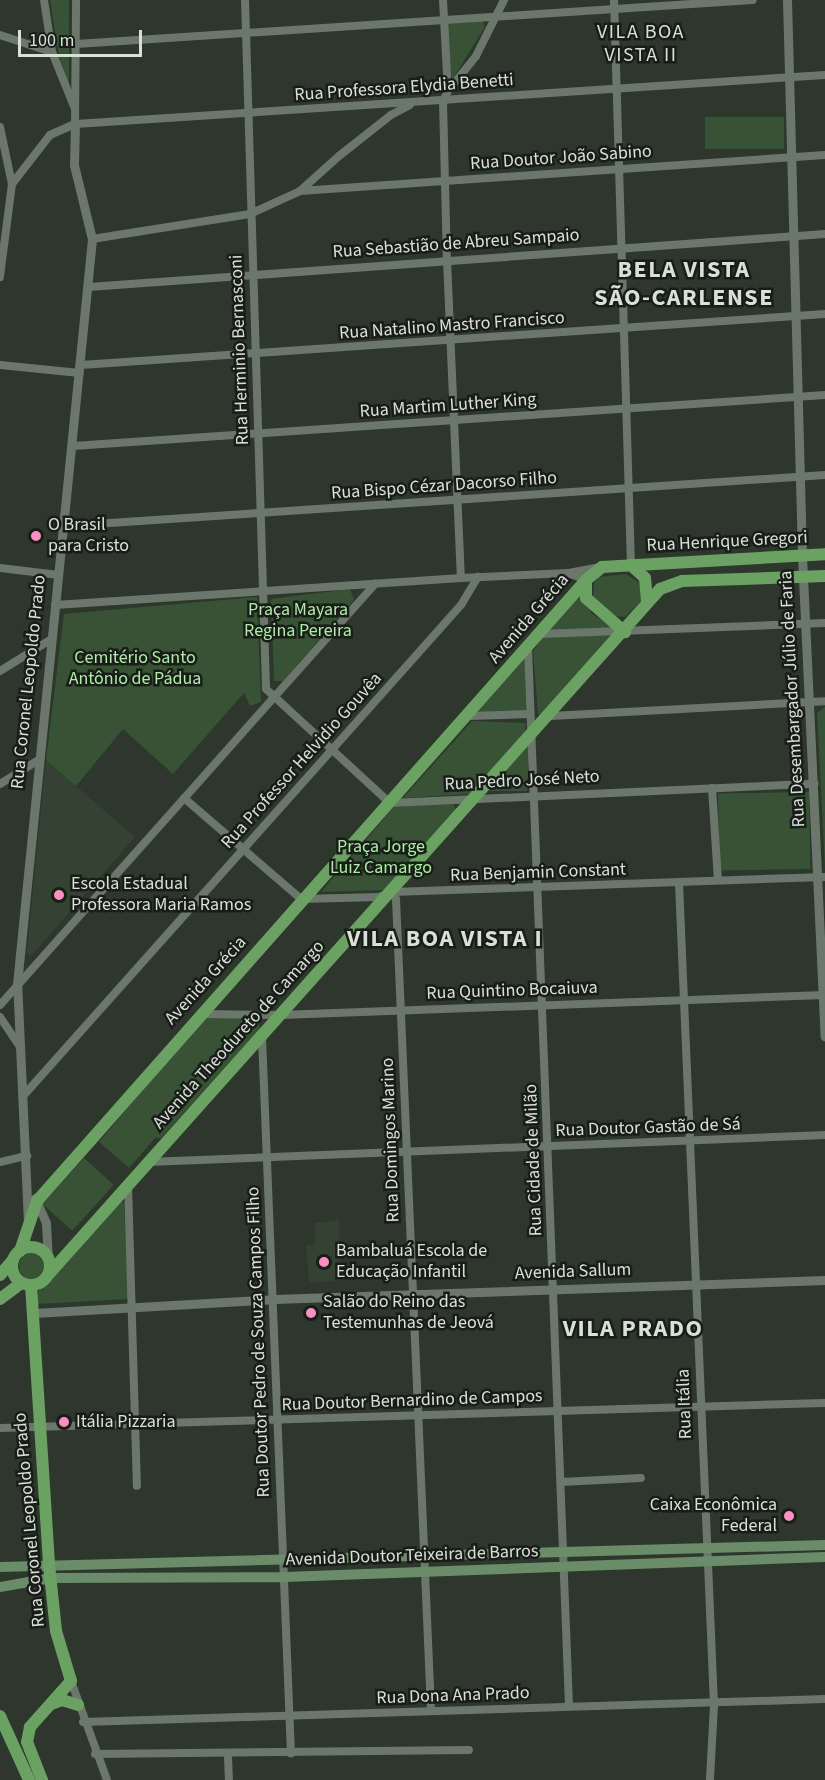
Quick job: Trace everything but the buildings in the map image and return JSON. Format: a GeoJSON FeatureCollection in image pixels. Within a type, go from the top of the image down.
{"type":"FeatureCollection","features":[{"type":"Feature","properties":{"kind":"main road","name":"Rua Henrique Gregori"},"geometry":{"type":"LineString","coordinates":[[631,565],[825,554]]}},
{"type":"Feature","properties":{"kind":"main road"},"geometry":{"type":"LineString","coordinates":[[631,565],[645,578],[647,603],[625,632],[586,598],[586,580],[602,567],[631,565]]}},
{"type":"Feature","properties":{"kind":"main road","name":"Rua Henrique Gregori"},"geometry":{"type":"LineString","coordinates":[[647,603],[670,583],[825,576]]}},
{"type":"Feature","properties":{"kind":"main road","name":"Avenida Grécia"},"geometry":{"type":"LineString","coordinates":[[28,1224],[37,1201],[301,899],[469,716],[586,580]]}},
{"type":"Feature","properties":{"kind":"main road","name":"Avenida Theodureto de Camargo"},"geometry":{"type":"LineString","coordinates":[[48,1275],[625,632]]}},
{"type":"Feature","properties":{"kind":"main road","name":"Rua Coronel Leopoldo Prado"},"geometry":{"type":"LineString","coordinates":[[17,1256],[28,1224]]}},
{"type":"Feature","properties":{"kind":"main road"},"geometry":{"type":"LineString","coordinates":[[0,1275],[17,1256],[36,1248],[48,1257],[48,1275],[0,1299]]}},
{"type":"Feature","properties":{"kind":"main road"},"geometry":{"type":"LineString","coordinates":[[17,1256],[14,1275],[26,1284]]}},
{"type":"Feature","properties":{"kind":"main road","name":"Rua Coronel Leopoldo Prado"},"geometry":{"type":"LineString","coordinates":[[26,1284],[34,1313],[39,1427],[56,1631],[71,1681]]}},
{"type":"Feature","properties":{"kind":"main road","name":"Avenida Doutor Teixeira de Barros"},"geometry":{"type":"LineString","coordinates":[[0,1587],[50,1572],[283,1560],[825,1545]]}},
{"type":"Feature","properties":{"kind":"main road","name":"Avenida Doutor Teixeira de Barros"},"geometry":{"type":"LineString","coordinates":[[0,1567],[50,1572],[284,1577],[825,1557]]}},
{"type":"Feature","properties":{"kind":"main road"},"geometry":{"type":"LineString","coordinates":[[42,1780],[27,1742],[30,1727],[71,1681]]}},
{"type":"Feature","properties":{"kind":"main road"},"geometry":{"type":"LineString","coordinates":[[51,1704],[62,1700],[78,1706]]}},
{"type":"Feature","properties":{"kind":"main road"},"geometry":{"type":"LineString","coordinates":[[0,1716],[3,1730],[29,1780]]}},
{"type":"Feature","properties":{"kind":"street"},"geometry":{"type":"LineString","coordinates":[[44,0],[52,52],[76,110]]}},
{"type":"Feature","properties":{"kind":"street","name":"Rua Coronel Leopoldo Prado"},"geometry":{"type":"LineString","coordinates":[[28,1224],[27,1156],[17,984],[50,640],[73,446],[92,239],[74,165],[76,0]]}},
{"type":"Feature","properties":{"kind":"street","name":"Rua Herminio Bernasconi"},"geometry":{"type":"LineString","coordinates":[[244,0],[266,689],[272,697]]}},
{"type":"Feature","properties":{"kind":"street"},"geometry":{"type":"LineString","coordinates":[[442,0],[448,92]]}},
{"type":"Feature","properties":{"kind":"street"},"geometry":{"type":"LineString","coordinates":[[461,578],[453,420],[443,101],[476,56],[504,0]]}},
{"type":"Feature","properties":{"kind":"street"},"geometry":{"type":"LineString","coordinates":[[614,0],[631,565]]}},
{"type":"Feature","properties":{"kind":"street"},"geometry":{"type":"LineString","coordinates":[[76,44],[443,18],[615,10],[690,2],[753,0]]}},
{"type":"Feature","properties":{"kind":"street","name":"Rua Desembargador Júlio de Faria"},"geometry":{"type":"LineString","coordinates":[[787,0],[800,397],[802,556],[808,623],[815,784],[822,877],[825,1036]]}},
{"type":"Feature","properties":{"kind":"street"},"geometry":{"type":"LineString","coordinates":[[0,35],[52,52]]}},
{"type":"Feature","properties":{"kind":"street","name":"Rua Professora Elydia Benetti"},"geometry":{"type":"LineString","coordinates":[[12,184],[50,135],[75,124],[825,75]]}},
{"type":"Feature","properties":{"kind":"street"},"geometry":{"type":"LineString","coordinates":[[92,239],[250,214],[300,191],[391,115],[414,103]]}},
{"type":"Feature","properties":{"kind":"street"},"geometry":{"type":"LineString","coordinates":[[0,127],[12,184],[0,277]]}},
{"type":"Feature","properties":{"kind":"street","name":"Rua Doutor João Sabino"},"geometry":{"type":"LineString","coordinates":[[300,191],[825,155]]}},
{"type":"Feature","properties":{"kind":"street","name":"Rua Sebastião de Abreu Sampaio"},"geometry":{"type":"LineString","coordinates":[[89,287],[253,273],[825,234]]}},
{"type":"Feature","properties":{"kind":"street","name":"Rua Natalino Mastro Francisco"},"geometry":{"type":"LineString","coordinates":[[0,365],[80,369],[825,314]]}},
{"type":"Feature","properties":{"kind":"street","name":"Rua Martim Luther King"},"geometry":{"type":"LineString","coordinates":[[73,446],[825,395]]}},
{"type":"Feature","properties":{"kind":"street","name":"Rua Bispo Cézar Dacorso Filho"},"geometry":{"type":"LineString","coordinates":[[64,526],[825,475]]}},
{"type":"Feature","properties":{"kind":"street"},"geometry":{"type":"LineString","coordinates":[[568,573],[577,568],[602,567]]}},
{"type":"Feature","properties":{"kind":"street"},"geometry":{"type":"LineString","coordinates":[[0,568],[59,575]]}},
{"type":"Feature","properties":{"kind":"street"},"geometry":{"type":"LineString","coordinates":[[55,605],[478,577],[568,573],[586,580]]}},
{"type":"Feature","properties":{"kind":"street","name":"Rua Professor Helvidio Gouvêa"},"geometry":{"type":"LineString","coordinates":[[24,1095],[460,605],[478,577]]}},
{"type":"Feature","properties":{"kind":"street"},"geometry":{"type":"LineString","coordinates":[[0,1005],[375,584]]}},
{"type":"Feature","properties":{"kind":"street"},"geometry":{"type":"LineString","coordinates":[[541,634],[825,622]]}},
{"type":"Feature","properties":{"kind":"street"},"geometry":{"type":"LineString","coordinates":[[0,671],[50,640]]}},
{"type":"Feature","properties":{"kind":"street","name":"Rua Cidade de Milão"},"geometry":{"type":"LineString","coordinates":[[528,648],[569,1706]]}},
{"type":"Feature","properties":{"kind":"street"},"geometry":{"type":"LineString","coordinates":[[272,697],[390,803]]}},
{"type":"Feature","properties":{"kind":"street"},"geometry":{"type":"LineString","coordinates":[[550,716],[825,701]]}},
{"type":"Feature","properties":{"kind":"street"},"geometry":{"type":"LineString","coordinates":[[469,716],[530,714]]}},
{"type":"Feature","properties":{"kind":"street"},"geometry":{"type":"LineString","coordinates":[[0,784],[38,760]]}},
{"type":"Feature","properties":{"kind":"street","name":"Rua Pedro José Neto"},"geometry":{"type":"LineString","coordinates":[[390,803],[815,784]]}},
{"type":"Feature","properties":{"kind":"street"},"geometry":{"type":"LineString","coordinates":[[712,788],[718,880]]}},
{"type":"Feature","properties":{"kind":"street"},"geometry":{"type":"LineString","coordinates":[[184,798],[242,851],[301,899]]}},
{"type":"Feature","properties":{"kind":"street","name":"Rua Benjamin Constant"},"geometry":{"type":"LineString","coordinates":[[301,899],[379,897],[392,892],[538,890],[822,877]]}},
{"type":"Feature","properties":{"kind":"street","name":"Rua Itália"},"geometry":{"type":"LineString","coordinates":[[679,883],[685,1000],[688,1143],[714,1705],[710,1780]]}},
{"type":"Feature","properties":{"kind":"street","name":"Rua Domingos Marino"},"geometry":{"type":"LineString","coordinates":[[392,892],[396,899],[422,1556],[431,1710]]}},
{"type":"Feature","properties":{"kind":"street","name":"Rua Quintino Bocaiuva"},"geometry":{"type":"LineString","coordinates":[[201,1014],[281,1016],[400,1009],[824,995]]}},
{"type":"Feature","properties":{"kind":"street"},"geometry":{"type":"LineString","coordinates":[[0,1017],[19,1045]]}},
{"type":"Feature","properties":{"kind":"street","name":"Rua Doutor Pedro de Souza Campos Filho"},"geometry":{"type":"LineString","coordinates":[[262,1038],[265,1158],[274,1299],[291,1753]]}},
{"type":"Feature","properties":{"kind":"street","name":"Rua Doutor Gastão de Sá"},"geometry":{"type":"LineString","coordinates":[[147,1162],[688,1143],[825,1135]]}},
{"type":"Feature","properties":{"kind":"street"},"geometry":{"type":"LineString","coordinates":[[0,1162],[27,1156]]}},
{"type":"Feature","properties":{"kind":"street"},"geometry":{"type":"LineString","coordinates":[[128,1184],[134,1309],[133,1424],[137,1486]]}},
{"type":"Feature","properties":{"kind":"street"},"geometry":{"type":"LineString","coordinates":[[27,1191],[37,1201],[46,1223],[48,1257]]}},
{"type":"Feature","properties":{"kind":"street","name":"Avenida Sallum"},"geometry":{"type":"LineString","coordinates":[[34,1313],[134,1309],[274,1299],[825,1280]]}},
{"type":"Feature","properties":{"kind":"street","name":"Rua Doutor Bernardino de Campos"},"geometry":{"type":"LineString","coordinates":[[0,1428],[825,1403]]}},
{"type":"Feature","properties":{"kind":"street"},"geometry":{"type":"LineString","coordinates":[[561,1482],[642,1478]]}},
{"type":"Feature","properties":{"kind":"street","name":"Rua Coronel Leopoldo Prado"},"geometry":{"type":"LineString","coordinates":[[71,1681],[83,1722],[107,1780]]}},
{"type":"Feature","properties":{"kind":"street","name":"Rua Dona Ana Prado"},"geometry":{"type":"LineString","coordinates":[[83,1722],[569,1706],[714,1705],[825,1699]]}},
{"type":"Feature","properties":{"kind":"street"},"geometry":{"type":"LineString","coordinates":[[95,1754],[228,1755],[469,1750]]}},
{"type":"Feature","properties":{"kind":"street"},"geometry":{"type":"LineString","coordinates":[[228,1755],[229,1780]]}},
{"type":"Feature","properties":{"kind":"shaded area","name":"Escola Estadual Professora Maria Ramos"},"geometry":{"type":"Polygon","coordinates":[[[46,760],[135,837],[31,956],[27,952],[46,760]]]}},
{"type":"Feature","properties":{"kind":"shaded area","name":"Bambaluá Escola de Educação Infantil"},"geometry":{"type":"Polygon","coordinates":[[[339,1220],[340,1280],[309,1283],[306,1245],[315,1245],[315,1223],[339,1220]]]}},
{"type":"Feature","properties":{"kind":"green space"},"geometry":{"type":"Polygon","coordinates":[[[50,0],[69,0],[69,82],[62,74],[50,0]]]}},
{"type":"Feature","properties":{"kind":"green space"},"geometry":{"type":"Polygon","coordinates":[[[482,18],[485,27],[452,80],[446,23],[482,18]]]}},
{"type":"Feature","properties":{"kind":"green space"},"geometry":{"type":"Polygon","coordinates":[[[705,117],[784,117],[784,149],[705,149],[705,117]]]}},
{"type":"Feature","properties":{"kind":"green space"},"geometry":{"type":"Polygon","coordinates":[[[626,574],[642,585],[643,599],[625,617],[611,616],[593,596],[594,583],[599,577],[626,574]]]}},
{"type":"Feature","properties":{"kind":"green space","name":"Praça Mayara Regina Pereira"},"geometry":{"type":"Polygon","coordinates":[[[350,589],[354,600],[283,681],[274,681],[271,599],[350,589]]]}},
{"type":"Feature","properties":{"kind":"green space"},"geometry":{"type":"Polygon","coordinates":[[[580,592],[592,614],[615,628],[548,632],[580,592]]]}},
{"type":"Feature","properties":{"kind":"green space","name":"Cemitério Santo Antônio de Pádua"},"geometry":{"type":"Polygon","coordinates":[[[257,597],[261,702],[250,706],[244,693],[173,774],[123,729],[76,786],[46,760],[64,614],[257,597]]]}},
{"type":"Feature","properties":{"kind":"green space"},"geometry":{"type":"Polygon","coordinates":[[[611,635],[541,714],[538,714],[533,651],[543,637],[611,635]]]}},
{"type":"Feature","properties":{"kind":"green space"},"geometry":{"type":"Polygon","coordinates":[[[525,657],[526,711],[479,713],[478,711],[525,657]]]}},
{"type":"Feature","properties":{"kind":"green space"},"geometry":{"type":"Polygon","coordinates":[[[825,707],[825,868],[817,713],[825,707]]]}},
{"type":"Feature","properties":{"kind":"green space","name":"Praça Jorge Luiz Camargo"},"geometry":{"type":"Polygon","coordinates":[[[472,721],[526,723],[525,732],[469,794],[403,798],[472,721]]]}},
{"type":"Feature","properties":{"kind":"green space"},"geometry":{"type":"Polygon","coordinates":[[[530,741],[527,791],[489,791],[489,789],[530,741]]]}},
{"type":"Feature","properties":{"kind":"green space"},"geometry":{"type":"Polygon","coordinates":[[[809,792],[810,869],[719,871],[718,794],[809,792]]]}},
{"type":"Feature","properties":{"kind":"green space","name":"Praça Jorge Luiz Camargo"},"geometry":{"type":"Polygon","coordinates":[[[453,803],[456,810],[386,890],[321,892],[394,807],[453,803]]]}},
{"type":"Feature","properties":{"kind":"green space"},"geometry":{"type":"Polygon","coordinates":[[[258,1016],[260,1029],[161,1138],[155,1138],[129,1168],[99,1142],[204,1017],[258,1016]]]}},
{"type":"Feature","properties":{"kind":"green space"},"geometry":{"type":"Polygon","coordinates":[[[84,1158],[114,1185],[72,1231],[43,1204],[84,1158]]]}},
{"type":"Feature","properties":{"kind":"green space"},"geometry":{"type":"Polygon","coordinates":[[[119,1198],[124,1204],[128,1299],[38,1304],[38,1292],[119,1198]]]}},
{"type":"Feature","properties":{"kind":"green space"},"geometry":{"type":"Polygon","coordinates":[[[32,1253],[41,1257],[45,1266],[41,1275],[32,1279],[23,1275],[19,1266],[23,1257],[32,1253]]]}},
{"type":"Feature","properties":{"kind":"place","name":"O Brasil para Cristo"},"geometry":{"type":"Point","coordinates":[36,536]}},
{"type":"Feature","properties":{"kind":"place","name":"Escola Estadual Professora Maria Ramos"},"geometry":{"type":"Point","coordinates":[59,895]}},
{"type":"Feature","properties":{"kind":"place","name":"Bambaluá Escola de Educação Infantil"},"geometry":{"type":"Point","coordinates":[324,1262]}},
{"type":"Feature","properties":{"kind":"place","name":"Salão do Reino das Testemunhas de Jeová"},"geometry":{"type":"Point","coordinates":[311,1313]}},
{"type":"Feature","properties":{"kind":"place","name":"Itália Pizzaria"},"geometry":{"type":"Point","coordinates":[64,1422]}},
{"type":"Feature","properties":{"kind":"place","name":"Caixa Econômica Federal"},"geometry":{"type":"Point","coordinates":[789,1516]}},
{"type":"Feature","properties":{"kind":"district","name":"VILA BOA VISTA II"},"geometry":{"type":"Point","coordinates":[641,44]}},
{"type":"Feature","properties":{"kind":"district","name":"BELA VISTA SÃO-CARLENSE"},"geometry":{"type":"Point","coordinates":[684,284]}},
{"type":"Feature","properties":{"kind":"district","name":"VILA BOA VISTA I"},"geometry":{"type":"Point","coordinates":[445,939]}},
{"type":"Feature","properties":{"kind":"district","name":"VILA PRADO"},"geometry":{"type":"Point","coordinates":[633,1329]}}]}
